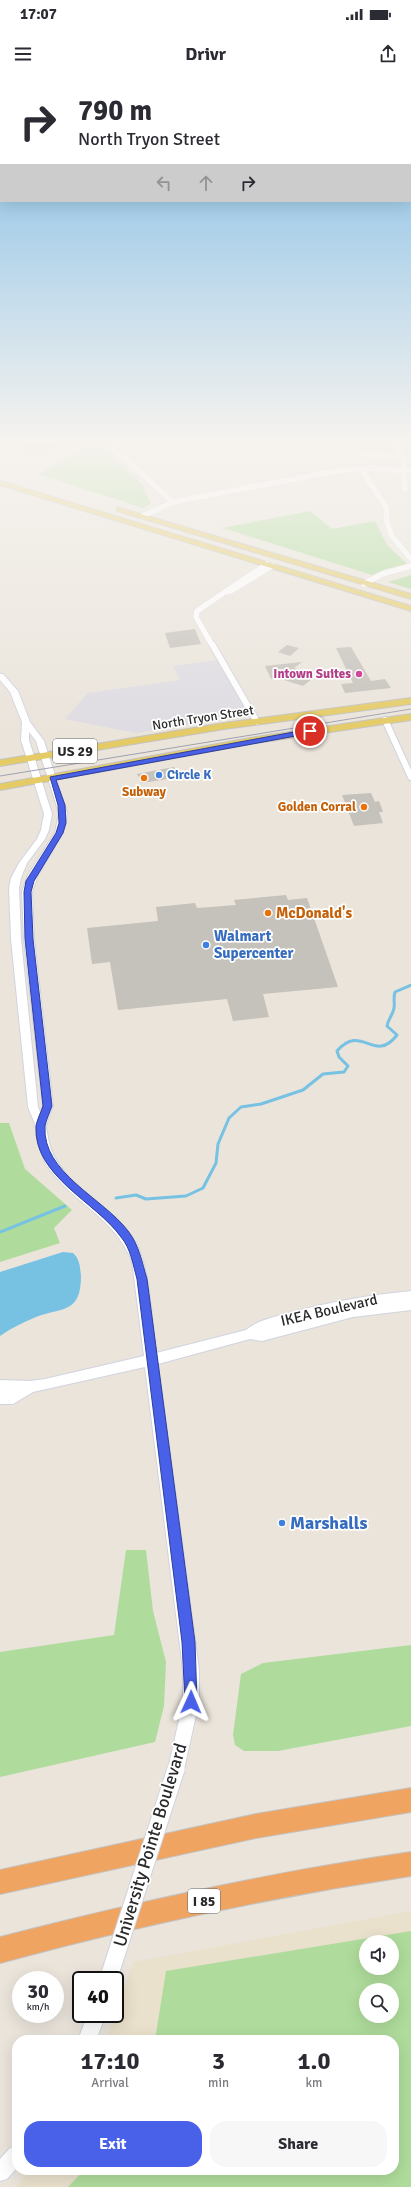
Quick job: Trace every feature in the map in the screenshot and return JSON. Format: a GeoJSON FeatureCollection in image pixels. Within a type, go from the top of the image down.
{"type":"FeatureCollection","features":[{"type":"Feature","properties":{"kind":"highway"},"geometry":{"type":"LineString","coordinates":[[0,1882],[89,1861],[227,1832],[358,1807],[411,1800]]}},
{"type":"Feature","properties":{"kind":"highway","name":"I 85"},"geometry":{"type":"LineString","coordinates":[[0,1950],[131,1916],[226,1896],[411,1864]]}},
{"type":"Feature","properties":{"kind":"main road"},"geometry":{"type":"LineString","coordinates":[[183,538],[411,609]]}},
{"type":"Feature","properties":{"kind":"main road"},"geometry":{"type":"LineString","coordinates":[[216,538],[411,597]]}},
{"type":"Feature","properties":{"kind":"main road"},"geometry":{"type":"LineString","coordinates":[[291,572],[358,587],[368,585]]}},
{"type":"Feature","properties":{"kind":"main road"},"geometry":{"type":"LineString","coordinates":[[360,593],[371,591],[411,601]]}},
{"type":"Feature","properties":{"kind":"main road","name":"North Tryon Street"},"geometry":{"type":"LineString","coordinates":[[0,763],[257,722],[411,700]]}},
{"type":"Feature","properties":{"kind":"main road","name":"US 29"},"geometry":{"type":"LineString","coordinates":[[0,787],[52,779],[310,731],[411,717]]}},
{"type":"Feature","properties":{"kind":"street"},"geometry":{"type":"LineString","coordinates":[[394,538],[411,559]]}},
{"type":"Feature","properties":{"kind":"street"},"geometry":{"type":"LineString","coordinates":[[257,722],[196,617],[197,611],[270,565]]}},
{"type":"Feature","properties":{"kind":"street"},"geometry":{"type":"LineString","coordinates":[[368,585],[382,574],[411,566]]}},
{"type":"Feature","properties":{"kind":"street"},"geometry":{"type":"LineString","coordinates":[[368,585],[388,576],[411,570]]}},
{"type":"Feature","properties":{"kind":"street"},"geometry":{"type":"LineString","coordinates":[[0,676],[14,691],[26,722]]}},
{"type":"Feature","properties":{"kind":"street"},"geometry":{"type":"LineString","coordinates":[[385,720],[411,777]]}},
{"type":"Feature","properties":{"kind":"street","name":"University Pointe Boulevard"},"geometry":{"type":"LineString","coordinates":[[26,722],[37,735],[46,756],[52,779],[62,805],[62,823],[59,833],[30,881],[27,892],[29,939],[48,1106],[41,1126]]}},
{"type":"Feature","properties":{"kind":"street","name":"University Pointe Boulevard"},"geometry":{"type":"LineString","coordinates":[[26,722],[25,738],[47,807],[47,825],[41,839],[23,863],[16,878],[14,888],[16,937],[32,1100],[34,1111],[41,1126],[44,1148],[56,1170],[120,1227],[134,1250],[142,1279],[191,1670],[191,1702],[176,1769],[111,1971]]}},
{"type":"Feature","properties":{"kind":"street","name":"IKEA Boulevard"},"geometry":{"type":"LineString","coordinates":[[250,1334],[258,1327],[361,1300],[411,1296]]}},
{"type":"Feature","properties":{"kind":"street","name":"IKEA Boulevard"},"geometry":{"type":"LineString","coordinates":[[0,1386],[30,1387],[152,1360],[250,1334],[262,1336],[360,1310],[411,1305]]}},
{"type":"Feature","properties":{"kind":"street","name":"IKEA Boulevard"},"geometry":{"type":"LineString","coordinates":[[0,1398],[13,1398],[30,1387]]}},
{"type":"Feature","properties":{"kind":"street"},"geometry":{"type":"LineString","coordinates":[[89,2035],[94,2023]]}},
{"type":"Feature","properties":{"kind":"street"},"geometry":{"type":"LineString","coordinates":[[0,2172],[12,2160]]}},
{"type":"Feature","properties":{"kind":"shaded area"},"geometry":{"type":"Polygon","coordinates":[[[217,660],[249,716],[136,733],[65,719],[88,693],[180,680],[173,666],[217,660]]]}},
{"type":"Feature","properties":{"kind":"shaded area"},"geometry":{"type":"Polygon","coordinates":[[[411,1911],[411,2187],[15,2187],[26,2175],[399,2175],[399,2035],[108,2035],[112,2023],[124,2023],[124,1988],[133,1962],[411,1911]]]}},
{"type":"Feature","properties":{"kind":"green space"},"geometry":{"type":"Polygon","coordinates":[[[256,538],[384,538],[387,545],[407,564],[386,569],[372,575],[256,538]]]}},
{"type":"Feature","properties":{"kind":"green space"},"geometry":{"type":"Polygon","coordinates":[[[411,575],[411,589],[388,582],[411,575]]]}},
{"type":"Feature","properties":{"kind":"green space"},"geometry":{"type":"Polygon","coordinates":[[[0,1123],[9,1123],[25,1169],[72,1210],[54,1228],[60,1243],[0,1262],[0,1123]]]}},
{"type":"Feature","properties":{"kind":"green space"},"geometry":{"type":"Polygon","coordinates":[[[126,1550],[146,1550],[153,1611],[166,1662],[164,1706],[155,1742],[0,1777],[0,1652],[114,1635],[126,1550]]]}},
{"type":"Feature","properties":{"kind":"green space"},"geometry":{"type":"Polygon","coordinates":[[[411,1645],[411,1726],[278,1751],[244,1751],[235,1745],[233,1735],[241,1674],[263,1663],[411,1645]]]}},
{"type":"Feature","properties":{"kind":"green space"},"geometry":{"type":"Polygon","coordinates":[[[411,1931],[411,2187],[68,2187],[79,2175],[399,2175],[399,2035],[156,2035],[166,1971],[359,1939],[359,1975],[399,1975],[399,1935],[386,1935],[411,1931]]]}},
{"type":"Feature","properties":{"kind":"water"},"geometry":{"type":"Polygon","coordinates":[[[63,1252],[73,1253],[79,1264],[81,1276],[80,1288],[78,1297],[74,1303],[62,1310],[45,1314],[27,1321],[0,1336],[0,1272],[63,1252]]]}},
{"type":"Feature","properties":{"kind":"building"},"geometry":{"type":"Polygon","coordinates":[[[195,629],[201,644],[170,648],[165,633],[195,629]]]}},
{"type":"Feature","properties":{"kind":"building"},"geometry":{"type":"Polygon","coordinates":[[[287,645],[299,648],[290,656],[278,652],[287,645]]]}},
{"type":"Feature","properties":{"kind":"building","name":"Intown Suites"},"geometry":{"type":"Polygon","coordinates":[[[351,647],[371,681],[385,679],[391,688],[345,693],[341,684],[353,683],[336,648],[351,647]]]}},
{"type":"Feature","properties":{"kind":"building"},"geometry":{"type":"Polygon","coordinates":[[[302,662],[294,668],[311,674],[306,677],[312,679],[303,686],[284,680],[283,677],[271,679],[265,666],[302,662]]]}},
{"type":"Feature","properties":{"kind":"building","name":"Circle K"},"geometry":{"type":"Polygon","coordinates":[[[174,767],[179,776],[167,779],[142,783],[137,774],[174,767]]]}},
{"type":"Feature","properties":{"kind":"building","name":"Golden Corral"},"geometry":{"type":"Polygon","coordinates":[[[371,793],[375,802],[379,801],[383,812],[379,812],[383,823],[354,826],[342,795],[371,793]]]}},
{"type":"Feature","properties":{"kind":"building","name":"Walmart Supercenter"},"geometry":{"type":"Polygon","coordinates":[[[286,895],[288,900],[307,898],[338,987],[263,994],[269,1017],[233,1021],[227,999],[118,1010],[110,962],[92,964],[87,928],[158,921],[156,907],[195,903],[197,908],[236,905],[234,900],[286,895]]]}},
{"type":"Feature","properties":{"kind":"waterway"},"geometry":{"type":"LineString","coordinates":[[116,1198],[136,1195],[146,1199],[186,1196],[203,1188],[216,1163],[218,1144],[229,1118],[241,1107],[261,1104],[303,1090],[323,1074],[344,1072],[348,1066],[339,1057],[337,1051],[346,1043],[354,1040],[374,1046],[381,1046],[389,1043],[397,1035],[387,1026],[394,1006],[395,992],[411,985]]}},
{"type":"Feature","properties":{"kind":"waterway"},"geometry":{"type":"LineString","coordinates":[[0,1232],[65,1206]]}},
{"type":"Feature","properties":{"kind":"tram line"},"geometry":{"type":"LineString","coordinates":[[0,776],[411,709]]}},
{"type":"Feature","properties":{"kind":"place","name":"Intown Suites"},"geometry":{"type":"Point","coordinates":[359,674]}},
{"type":"Feature","properties":{"kind":"place","name":"Circle K"},"geometry":{"type":"Point","coordinates":[159,775]}},
{"type":"Feature","properties":{"kind":"place","name":"Subway"},"geometry":{"type":"Point","coordinates":[144,778]}},
{"type":"Feature","properties":{"kind":"place","name":"Golden Corral"},"geometry":{"type":"Point","coordinates":[364,807]}},
{"type":"Feature","properties":{"kind":"place","name":"McDonald's"},"geometry":{"type":"Point","coordinates":[268,913]}},
{"type":"Feature","properties":{"kind":"place","name":"Walmart Supercenter"},"geometry":{"type":"Point","coordinates":[206,945]}},
{"type":"Feature","properties":{"kind":"place","name":"Marshalls"},"geometry":{"type":"Point","coordinates":[282,1523]}},
{"type":"Feature","properties":{"kind":"route"},"geometry":{"type":"LineString","coordinates":[[191,1702],[192,1688],[188,1642],[142,1279],[134,1250],[120,1227],[56,1170],[50,1162],[42,1142],[41,1126],[48,1106],[29,939],[27,892],[33,875],[48,854],[59,833],[62,823],[62,805],[52,779],[310,731]]}}]}
